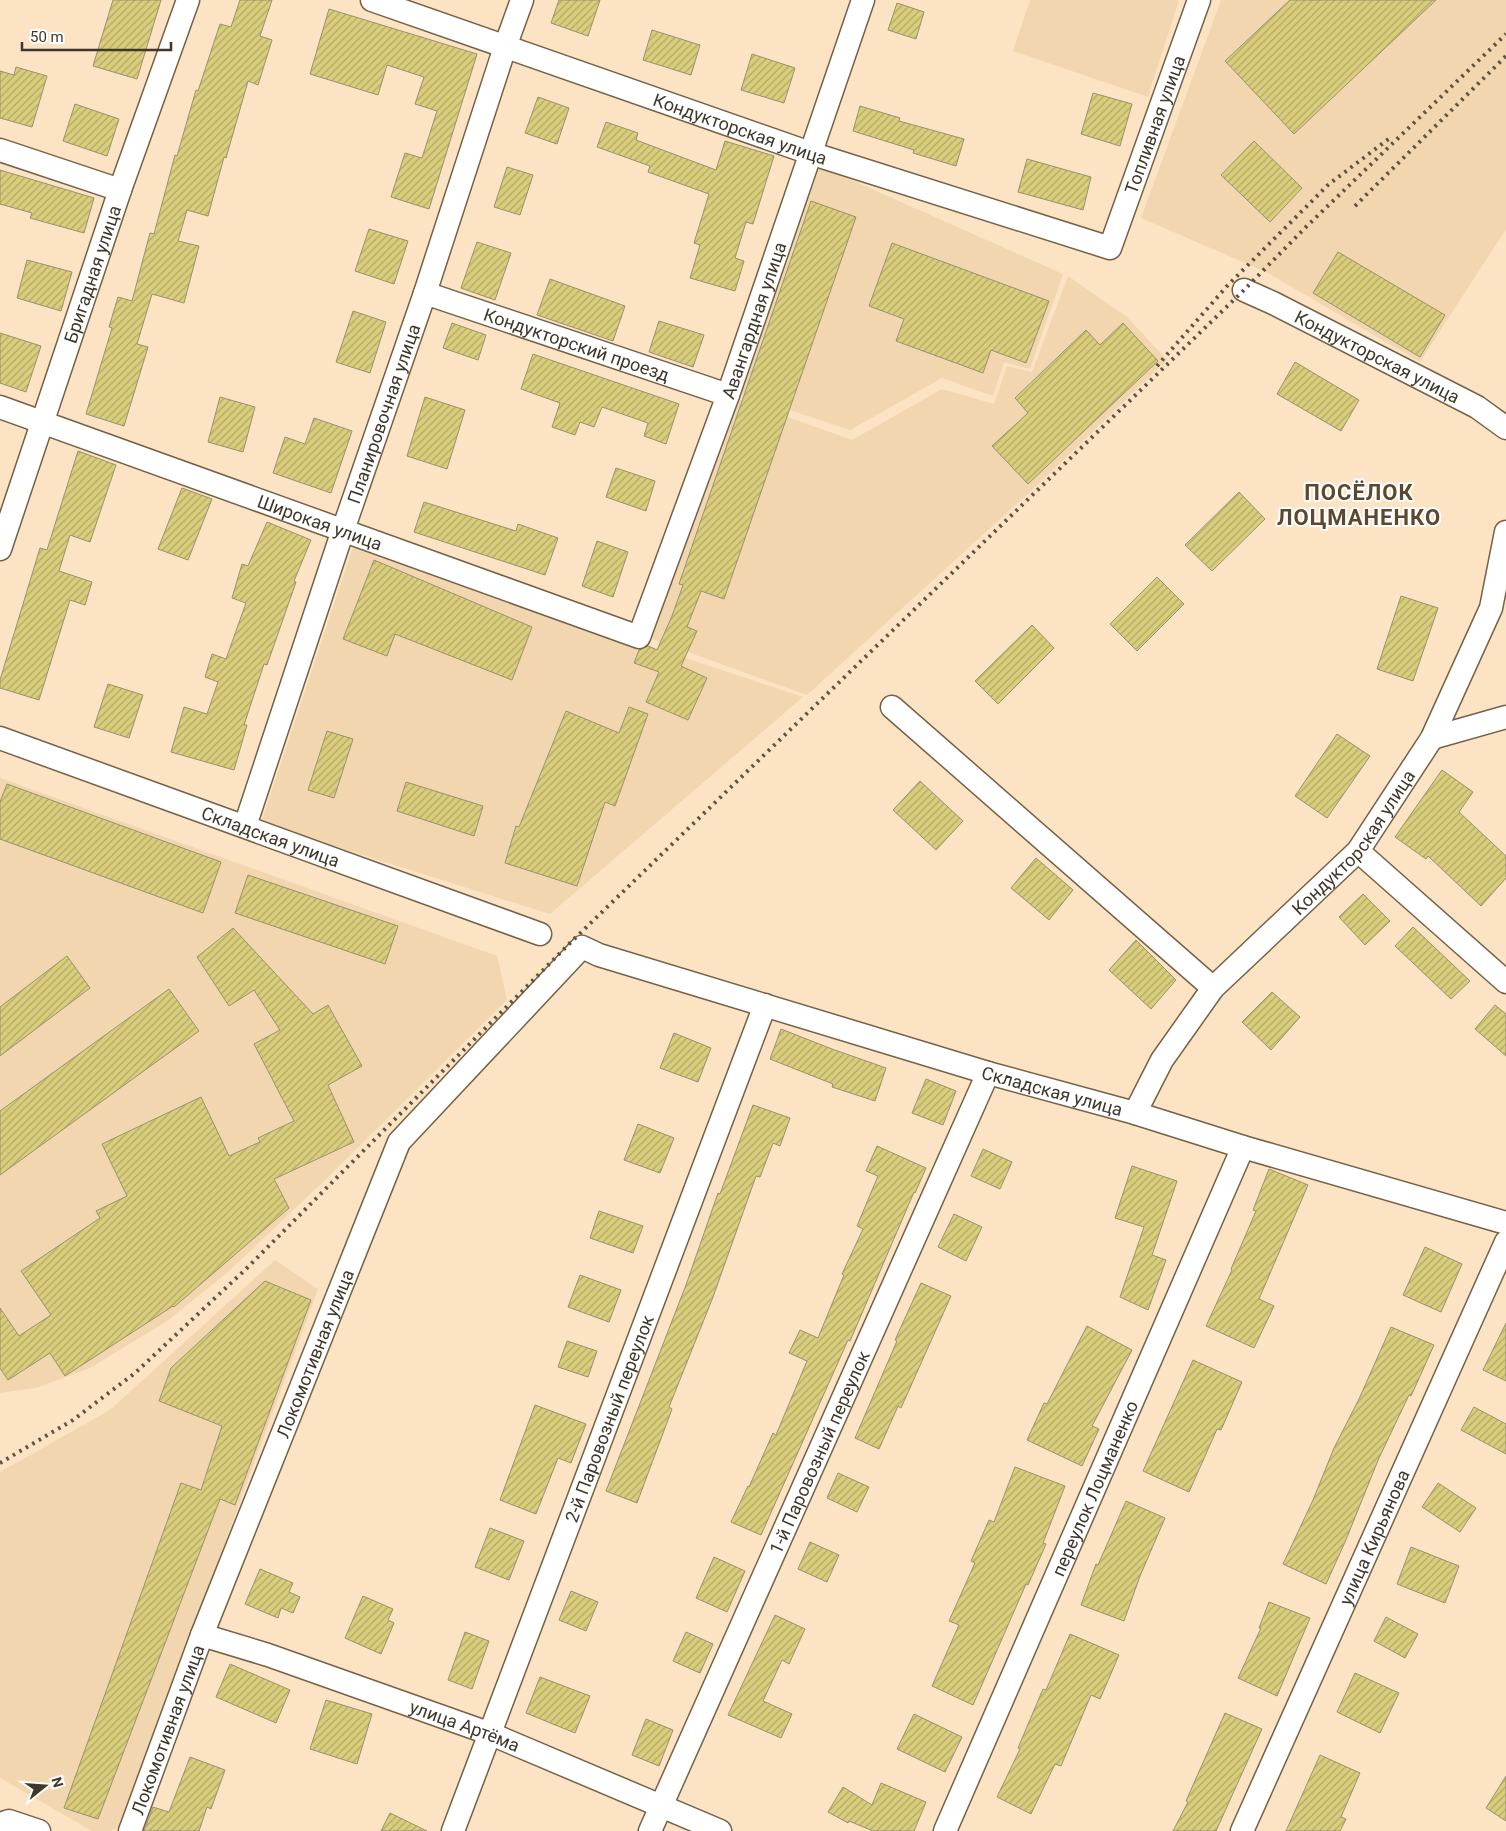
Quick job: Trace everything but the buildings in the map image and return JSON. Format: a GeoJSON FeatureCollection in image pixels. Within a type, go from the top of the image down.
{"type":"FeatureCollection","features":[{"type":"Feature","properties":{"kind":"street","name":"Бригадная улица"},"geometry":{"type":"LineString","coordinates":[[0,549],[120,190],[188,0]]}},
{"type":"Feature","properties":{"kind":"street","name":"Кондукторская улица"},"geometry":{"type":"LineString","coordinates":[[372,0],[810,153],[1110,248]]}},
{"type":"Feature","properties":{"kind":"street","name":"Планировочная улица"},"geometry":{"type":"LineString","coordinates":[[245,826],[522,0]]}},
{"type":"Feature","properties":{"kind":"street","name":"Авангардная улица"},"geometry":{"type":"LineString","coordinates":[[639,637],[728,395],[863,0]]}},
{"type":"Feature","properties":{"kind":"street","name":"Топливная улица"},"geometry":{"type":"LineString","coordinates":[[1110,248],[1200,0]]}},
{"type":"Feature","properties":{"kind":"street"},"geometry":{"type":"LineString","coordinates":[[0,150],[120,190]]}},
{"type":"Feature","properties":{"kind":"street","name":"Кондукторская улица"},"geometry":{"type":"LineString","coordinates":[[1244,290],[1273,303],[1477,408],[1506,428]]}},
{"type":"Feature","properties":{"kind":"street","name":"Кондукторский проезд"},"geometry":{"type":"LineString","coordinates":[[425,293],[728,395]]}},
{"type":"Feature","properties":{"kind":"street","name":"Широкая улица"},"geometry":{"type":"LineString","coordinates":[[0,407],[639,637]]}},
{"type":"Feature","properties":{"kind":"street","name":"Кондукторская улица"},"geometry":{"type":"LineString","coordinates":[[1135,1112],[1162,1060],[1213,988],[1358,851],[1432,738],[1491,608],[1506,532]]}},
{"type":"Feature","properties":{"kind":"street"},"geometry":{"type":"LineString","coordinates":[[892,707],[1213,988]]}},
{"type":"Feature","properties":{"kind":"street"},"geometry":{"type":"LineString","coordinates":[[1432,738],[1506,717]]}},
{"type":"Feature","properties":{"kind":"street","name":"Складская улица"},"geometry":{"type":"LineString","coordinates":[[0,738],[540,934]]}},
{"type":"Feature","properties":{"kind":"street"},"geometry":{"type":"LineString","coordinates":[[1358,851],[1506,982]]}},
{"type":"Feature","properties":{"kind":"street","name":"Локомотивная улица"},"geometry":{"type":"LineString","coordinates":[[130,1831],[202,1635],[398,1142],[582,947],[599,955]]}},
{"type":"Feature","properties":{"kind":"street","name":"Складская улица"},"geometry":{"type":"LineString","coordinates":[[599,955],[988,1073],[1135,1112],[1243,1147],[1506,1223]]}},
{"type":"Feature","properties":{"kind":"street","name":"2-й Паровозный переулок"},"geometry":{"type":"LineString","coordinates":[[453,1831],[764,1005]]}},
{"type":"Feature","properties":{"kind":"street","name":"1-й Паровозный переулок"},"geometry":{"type":"LineString","coordinates":[[650,1831],[988,1073]]}},
{"type":"Feature","properties":{"kind":"street","name":"переулок Лоцманенко"},"geometry":{"type":"LineString","coordinates":[[945,1831],[1243,1147]]}},
{"type":"Feature","properties":{"kind":"street","name":"улица Кирьянова"},"geometry":{"type":"LineString","coordinates":[[1242,1831],[1506,1242]]}},
{"type":"Feature","properties":{"kind":"street","name":"улица Артёма"},"geometry":{"type":"LineString","coordinates":[[202,1635],[268,1655],[490,1734],[720,1831]]}},
{"type":"Feature","properties":{"kind":"street"},"geometry":{"type":"LineString","coordinates":[[0,1824],[9,1821],[39,1831]]}},
{"type":"Feature","properties":{"kind":"shaded area"},"geometry":{"type":"Polygon","coordinates":[[[1030,0],[1179,0],[1148,97],[1013,51],[1030,0]]]}},
{"type":"Feature","properties":{"kind":"shaded area"},"geometry":{"type":"Polygon","coordinates":[[[1221,0],[1506,0],[1506,229],[1420,362],[1266,272],[1141,218],[1221,0]]]}},
{"type":"Feature","properties":{"kind":"shaded area"},"geometry":{"type":"Polygon","coordinates":[[[820,166],[1063,274],[1030,369],[1004,362],[993,396],[942,378],[850,430],[741,394],[820,166]]]}},
{"type":"Feature","properties":{"kind":"shaded area"},"geometry":{"type":"Polygon","coordinates":[[[1068,276],[1127,317],[1167,360],[1032,490],[807,695],[649,638],[738,399],[852,440],[942,389],[994,404],[1007,366],[1032,372],[1068,276]]]}},
{"type":"Feature","properties":{"kind":"shaded area"},"geometry":{"type":"Polygon","coordinates":[[[354,544],[610,633],[803,697],[550,914],[261,823],[354,544]]]}},
{"type":"Feature","properties":{"kind":"shaded area"},"geometry":{"type":"Polygon","coordinates":[[[0,778],[497,956],[507,1000],[326,1179],[228,1272],[167,1321],[90,1368],[36,1388],[0,1393],[0,778]]]}},
{"type":"Feature","properties":{"kind":"shaded area"},"geometry":{"type":"Polygon","coordinates":[[[275,1260],[318,1289],[121,1826],[111,1831],[92,1831],[0,1778],[0,1472],[110,1410],[275,1260]]]}},
{"type":"Feature","properties":{"kind":"railway"},"geometry":{"type":"LineString","coordinates":[[0,1463],[73,1420],[135,1373],[245,1270],[568,945],[1506,34]]}},
{"type":"Feature","properties":{"kind":"railway"},"geometry":{"type":"LineString","coordinates":[[1355,206],[1506,56]]}},
{"type":"Feature","properties":{"kind":"railway"},"geometry":{"type":"LineString","coordinates":[[1157,366],[1228,285],[1329,184],[1390,138]]}},
{"type":"Feature","properties":{"kind":"district","name":"ПОСЁЛОК ЛОЦМАНЕНКО"},"geometry":{"type":"Point","coordinates":[1359,504]}}]}
